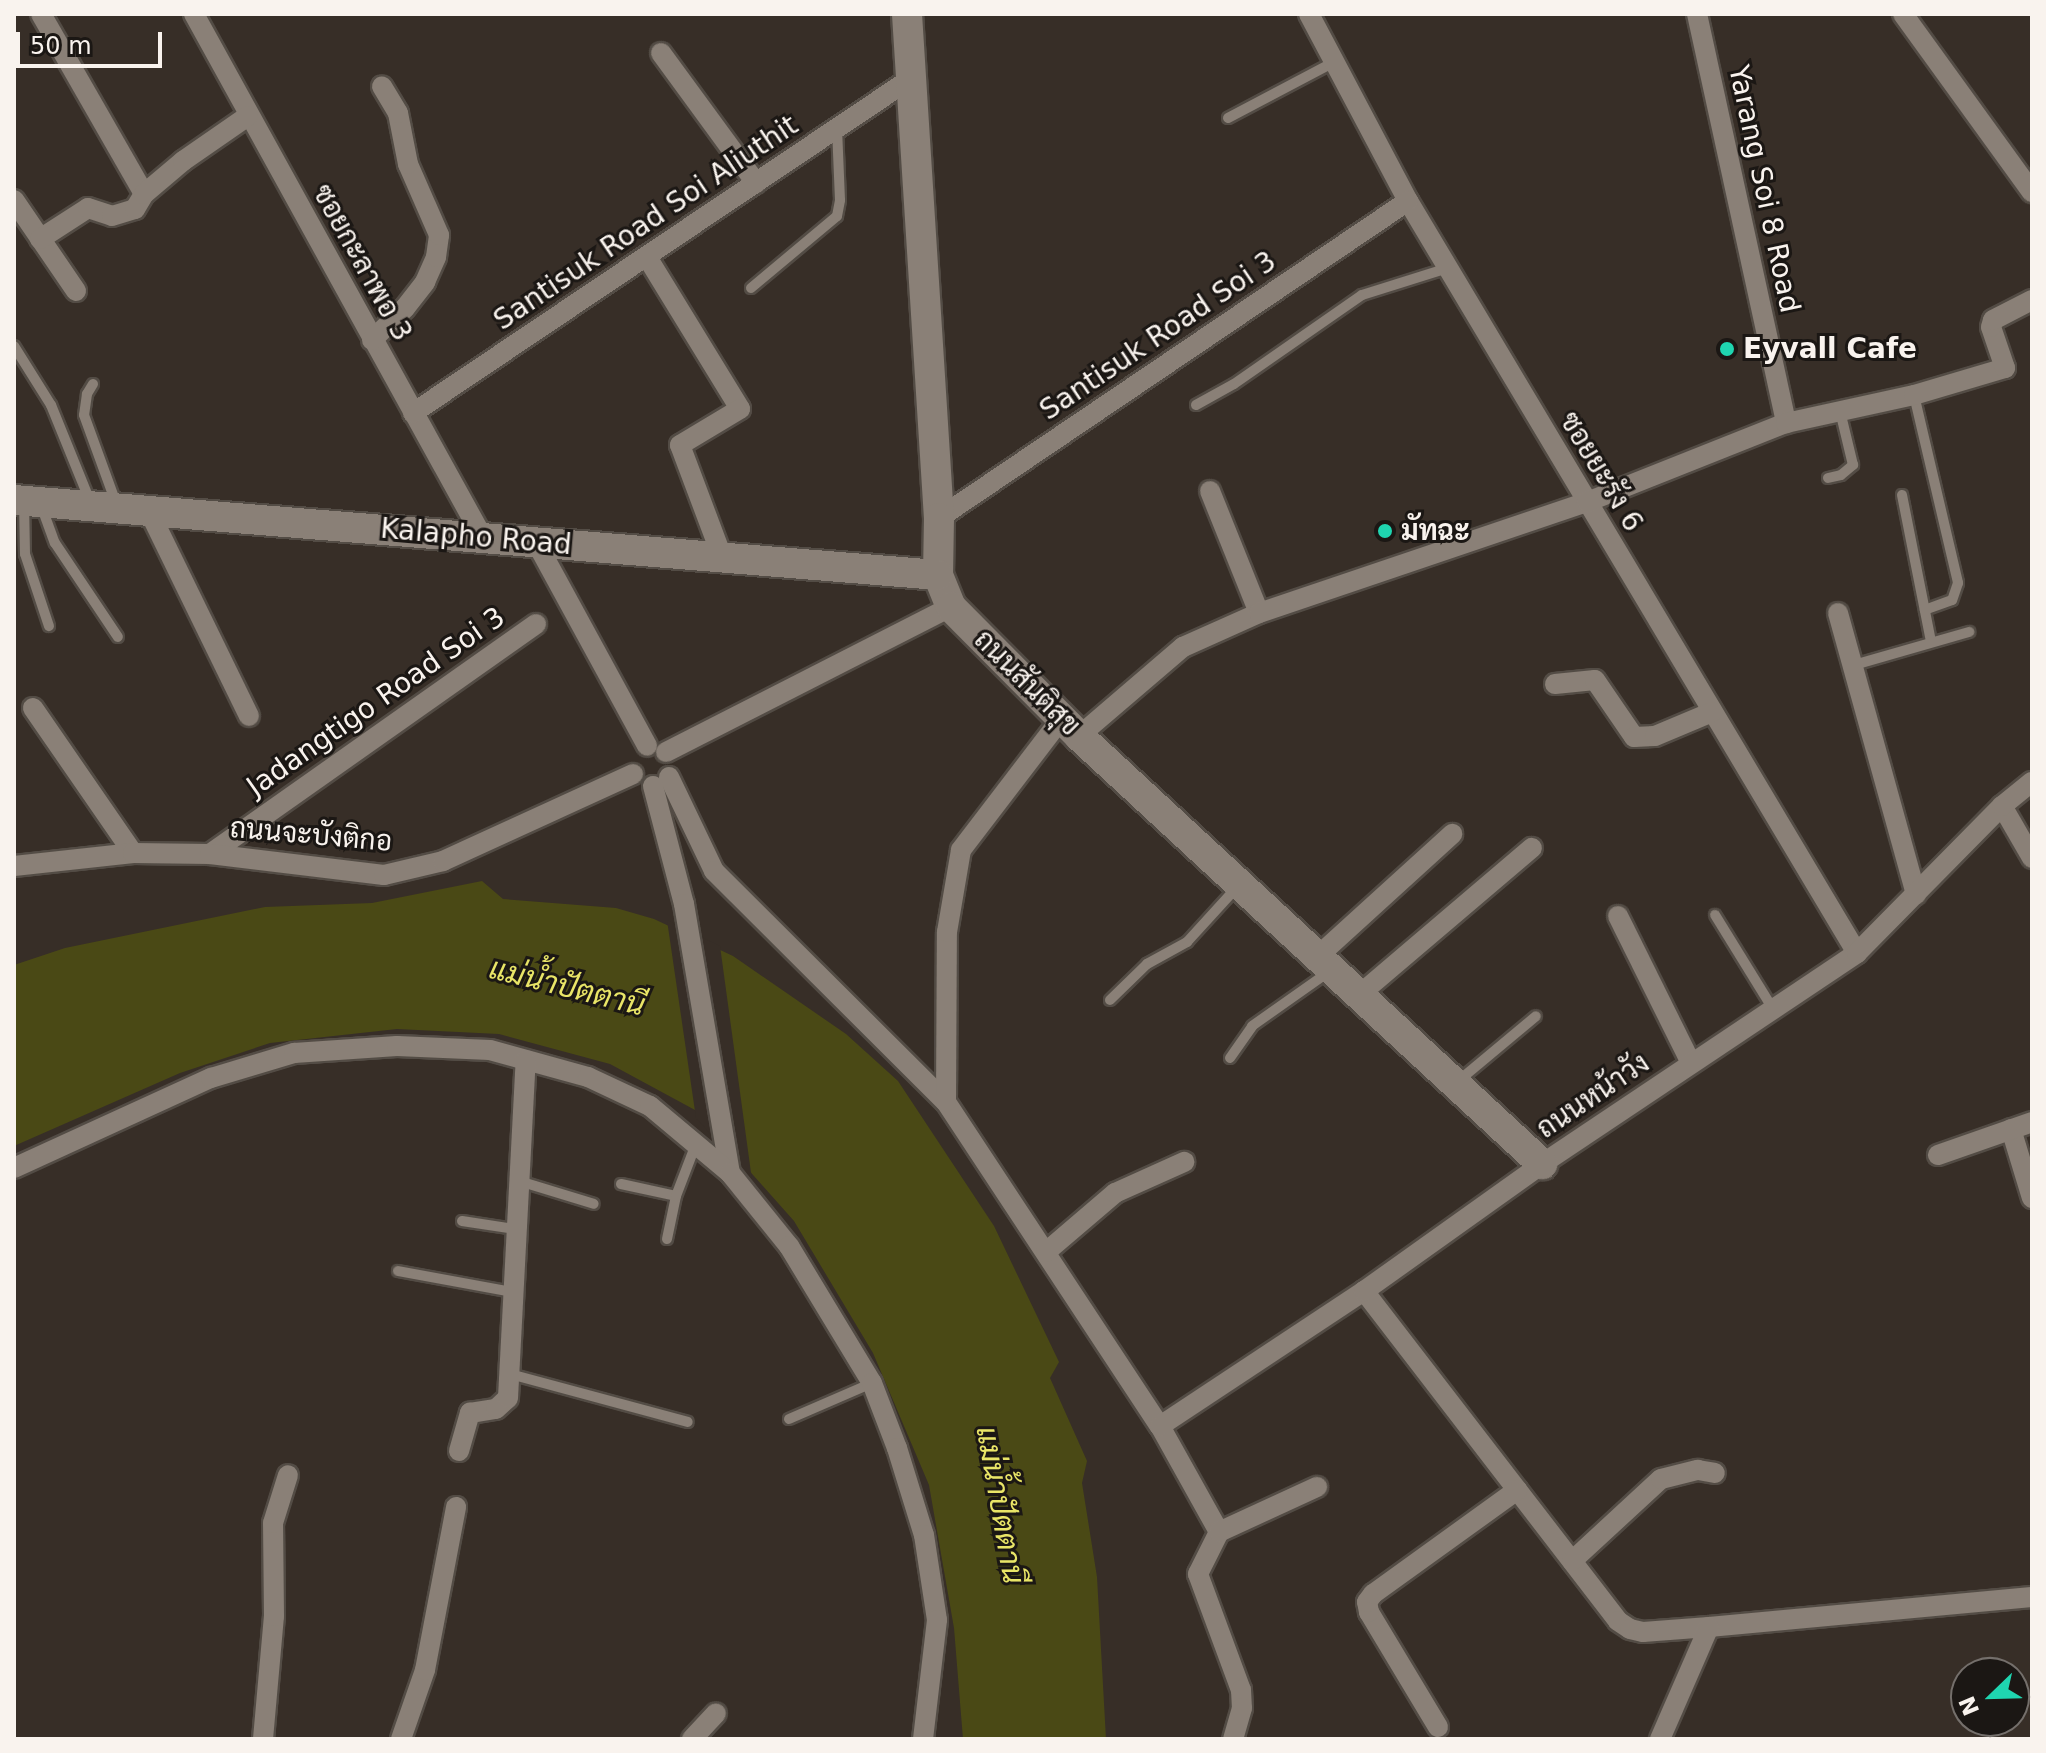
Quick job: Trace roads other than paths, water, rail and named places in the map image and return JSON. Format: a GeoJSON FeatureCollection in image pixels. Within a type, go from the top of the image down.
{"type":"FeatureCollection","features":[{"type":"Feature","properties":{"kind":"street"},"geometry":{"type":"LineString","coordinates":[[41,14],[144,194]]}},
{"type":"Feature","properties":{"kind":"street","name":"ซอยกะลาพอ 3"},"geometry":{"type":"LineString","coordinates":[[194,14],[483,538]]}},
{"type":"Feature","properties":{"kind":"street","name":"ถนนสันติสุข"},"geometry":{"type":"LineString","coordinates":[[907,14],[939,518],[938,575],[951,607],[1070,727],[1542,1164]]}},
{"type":"Feature","properties":{"kind":"street","name":"ซอยยะรัง 6"},"geometry":{"type":"LineString","coordinates":[[1309,14],[1408,201],[1857,953]]}},
{"type":"Feature","properties":{"kind":"street","name":"Yarang Soi 8 Road"},"geometry":{"type":"LineString","coordinates":[[1697,14],[1786,423]]}},
{"type":"Feature","properties":{"kind":"street"},"geometry":{"type":"LineString","coordinates":[[1903,14],[2032,192]]}},
{"type":"Feature","properties":{"kind":"street"},"geometry":{"type":"LineString","coordinates":[[661,53],[756,183]]}},
{"type":"Feature","properties":{"kind":"street","name":"Santisuk Road Soi Aliuthit"},"geometry":{"type":"LineString","coordinates":[[413,413],[910,79]]}},
{"type":"Feature","properties":{"kind":"street"},"geometry":{"type":"LineString","coordinates":[[372,340],[405,308],[425,282],[436,257],[439,235],[408,164],[398,113],[382,86]]}},
{"type":"Feature","properties":{"kind":"street"},"geometry":{"type":"LineString","coordinates":[[40,239],[88,208],[112,216],[123,216],[135,209],[144,194],[183,161],[248,116]]}},
{"type":"Feature","properties":{"kind":"street"},"geometry":{"type":"LineString","coordinates":[[14,200],[76,291]]}},
{"type":"Feature","properties":{"kind":"street","name":"Santisuk Road Soi 3"},"geometry":{"type":"LineString","coordinates":[[939,518],[1408,201]]}},
{"type":"Feature","properties":{"kind":"street"},"geometry":{"type":"LineString","coordinates":[[647,257],[740,409],[680,445],[722,557]]}},
{"type":"Feature","properties":{"kind":"street"},"geometry":{"type":"LineString","coordinates":[[946,1102],[947,932],[961,850],[1070,727],[1183,647],[1259,613],[1587,502],[1786,423],[1914,395],[2005,368],[1991,327],[1993,320],[2032,300]]}},
{"type":"Feature","properties":{"kind":"street"},"geometry":{"type":"LineString","coordinates":[[1210,491],[1259,613]]}},
{"type":"Feature","properties":{"kind":"street","name":"Kalapho Road"},"geometry":{"type":"LineString","coordinates":[[26,501],[938,575]]}},
{"type":"Feature","properties":{"kind":"street"},"geometry":{"type":"LineString","coordinates":[[149,511],[249,716]]}},
{"type":"Feature","properties":{"kind":"street"},"geometry":{"type":"LineString","coordinates":[[536,542],[657,749],[671,764],[661,782],[729,1164]]}},
{"type":"Feature","properties":{"kind":"street"},"geometry":{"type":"LineString","coordinates":[[661,782],[641,783],[633,774],[632,760],[951,607]]}},
{"type":"Feature","properties":{"kind":"street"},"geometry":{"type":"LineString","coordinates":[[1838,613],[1916,894]]}},
{"type":"Feature","properties":{"kind":"street","name":"Jadangtigo Road Soi 3"},"geometry":{"type":"LineString","coordinates":[[210,854],[536,624]]}},
{"type":"Feature","properties":{"kind":"street"},"geometry":{"type":"LineString","coordinates":[[1555,684],[1595,680],[1634,737],[1655,736],[1712,712]]}},
{"type":"Feature","properties":{"kind":"street"},"geometry":{"type":"LineString","coordinates":[[33,708],[133,853]]}},
{"type":"Feature","properties":{"kind":"street","name":"ถนนจะบังติกอ"},"geometry":{"type":"LineString","coordinates":[[14,866],[133,853],[210,854],[384,875],[443,861],[633,774]]}},
{"type":"Feature","properties":{"kind":"street"},"geometry":{"type":"LineString","coordinates":[[661,782],[714,871],[946,1102],[1160,1426],[1219,1532]]}},
{"type":"Feature","properties":{"kind":"street","name":"ถนนหน้าวัง"},"geometry":{"type":"LineString","coordinates":[[1160,1426],[1364,1291],[1542,1164],[1857,953],[2002,806],[2032,782]]}},
{"type":"Feature","properties":{"kind":"street"},"geometry":{"type":"LineString","coordinates":[[2002,806],[2032,858]]}},
{"type":"Feature","properties":{"kind":"street"},"geometry":{"type":"LineString","coordinates":[[1325,963],[1452,834]]}},
{"type":"Feature","properties":{"kind":"street"},"geometry":{"type":"LineString","coordinates":[[1359,995],[1532,848]]}},
{"type":"Feature","properties":{"kind":"street"},"geometry":{"type":"LineString","coordinates":[[678,879],[714,871]]}},
{"type":"Feature","properties":{"kind":"street"},"geometry":{"type":"LineString","coordinates":[[1618,916],[1691,1063]]}},
{"type":"Feature","properties":{"kind":"street"},"geometry":{"type":"LineString","coordinates":[[14,1168],[211,1078],[294,1053],[397,1046],[490,1050],[588,1077],[638,1100],[729,1164],[789,1246],[872,1383],[897,1448],[924,1535],[937,1620],[923,1739]]}},
{"type":"Feature","properties":{"kind":"street"},"geometry":{"type":"LineString","coordinates":[[459,1451],[467,1416],[477,1410],[496,1409],[505,1403],[510,1374],[517,1181],[526,1060]]}},
{"type":"Feature","properties":{"kind":"street"},"geometry":{"type":"LineString","coordinates":[[1938,1155],[2032,1122]]}},
{"type":"Feature","properties":{"kind":"street"},"geometry":{"type":"LineString","coordinates":[[2011,1129],[2032,1198]]}},
{"type":"Feature","properties":{"kind":"street"},"geometry":{"type":"LineString","coordinates":[[1046,1252],[1115,1193],[1184,1162]]}},
{"type":"Feature","properties":{"kind":"street"},"geometry":{"type":"LineString","coordinates":[[1364,1291],[1618,1621],[1630,1629],[1643,1632],[1709,1627],[2032,1597]]}},
{"type":"Feature","properties":{"kind":"street"},"geometry":{"type":"LineString","coordinates":[[1572,1561],[1661,1479],[1698,1470],[1715,1473]]}},
{"type":"Feature","properties":{"kind":"street"},"geometry":{"type":"LineString","coordinates":[[263,1739],[274,1616],[273,1523],[288,1475]]}},
{"type":"Feature","properties":{"kind":"street"},"geometry":{"type":"LineString","coordinates":[[1233,1739],[1242,1708],[1241,1690],[1198,1574],[1219,1532],[1317,1487]]}},
{"type":"Feature","properties":{"kind":"street"},"geometry":{"type":"LineString","coordinates":[[1438,1727],[1369,1612],[1367,1602],[1517,1490]]}},
{"type":"Feature","properties":{"kind":"street"},"geometry":{"type":"LineString","coordinates":[[401,1739],[425,1670],[456,1507]]}},
{"type":"Feature","properties":{"kind":"street"},"geometry":{"type":"LineString","coordinates":[[1660,1739],[1709,1627]]}},
{"type":"Feature","properties":{"kind":"street"},"geometry":{"type":"LineString","coordinates":[[692,1739],[716,1713]]}},
{"type":"Feature","properties":{"kind":"lane"},"geometry":{"type":"LineString","coordinates":[[1228,118],[1334,62]]}},
{"type":"Feature","properties":{"kind":"lane"},"geometry":{"type":"LineString","coordinates":[[751,288],[837,216],[837,128]]}},
{"type":"Feature","properties":{"kind":"lane"},"geometry":{"type":"LineString","coordinates":[[1196,405],[1234,384],[1362,295],[1448,268]]}},
{"type":"Feature","properties":{"kind":"lane"},"geometry":{"type":"LineString","coordinates":[[14,346],[51,405],[105,507]]}},
{"type":"Feature","properties":{"kind":"lane"},"geometry":{"type":"LineString","coordinates":[[93,384],[87,394],[84,415],[105,507]]}},
{"type":"Feature","properties":{"kind":"lane"},"geometry":{"type":"LineString","coordinates":[[1914,395],[1958,583],[1952,600],[1925,610]]}},
{"type":"Feature","properties":{"kind":"lane"},"geometry":{"type":"LineString","coordinates":[[1828,478],[1841,475],[1853,465],[1840,411]]}},
{"type":"Feature","properties":{"kind":"lane"},"geometry":{"type":"LineString","coordinates":[[1902,495],[1931,641]]}},
{"type":"Feature","properties":{"kind":"lane"},"geometry":{"type":"LineString","coordinates":[[26,501],[25,554],[49,626]]}},
{"type":"Feature","properties":{"kind":"lane"},"geometry":{"type":"LineString","coordinates":[[26,501],[118,637]]}},
{"type":"Feature","properties":{"kind":"lane"},"geometry":{"type":"LineString","coordinates":[[1854,665],[1969,632]]}},
{"type":"Feature","properties":{"kind":"lane"},"geometry":{"type":"LineString","coordinates":[[1110,1000],[1147,964],[1187,942],[1239,885]]}},
{"type":"Feature","properties":{"kind":"lane"},"geometry":{"type":"LineString","coordinates":[[1715,915],[1773,1009]]}},
{"type":"Feature","properties":{"kind":"lane"},"geometry":{"type":"LineString","coordinates":[[1230,1058],[1252,1026],[1325,963]]}},
{"type":"Feature","properties":{"kind":"lane"},"geometry":{"type":"LineString","coordinates":[[1455,1084],[1536,1016]]}},
{"type":"Feature","properties":{"kind":"lane"},"geometry":{"type":"LineString","coordinates":[[667,1239],[676,1196],[697,1142]]}},
{"type":"Feature","properties":{"kind":"lane"},"geometry":{"type":"LineString","coordinates":[[517,1181],[594,1204]]}},
{"type":"Feature","properties":{"kind":"lane"},"geometry":{"type":"LineString","coordinates":[[621,1184],[676,1196]]}},
{"type":"Feature","properties":{"kind":"lane"},"geometry":{"type":"LineString","coordinates":[[462,1221],[515,1229]]}},
{"type":"Feature","properties":{"kind":"lane"},"geometry":{"type":"LineString","coordinates":[[398,1271],[512,1292]]}},
{"type":"Feature","properties":{"kind":"lane"},"geometry":{"type":"LineString","coordinates":[[510,1374],[688,1422]]}},
{"type":"Feature","properties":{"kind":"lane"},"geometry":{"type":"LineString","coordinates":[[789,1419],[872,1383]]}},
{"type":"Feature","properties":{"kind":"water","name":"แม่น้ำปัตตานี"},"geometry":{"type":"Polygon","coordinates":[[[482,881],[503,899],[616,908],[654,919],[733,956],[846,1034],[898,1081],[994,1226],[1059,1362],[1050,1378],[1087,1461],[1082,1483],[1097,1577],[1106,1739],[963,1739],[954,1628],[929,1485],[873,1353],[794,1221],[695,1110],[610,1064],[499,1034],[397,1029],[270,1043],[180,1073],[14,1146],[14,965],[65,948],[265,907],[372,903],[482,881]]]}},
{"type":"Feature","properties":{"kind":"place","name":"Eyvall Cafe"},"geometry":{"type":"Point","coordinates":[1727,349]}},
{"type":"Feature","properties":{"kind":"place","name":"มัทฉะ"},"geometry":{"type":"Point","coordinates":[1385,531]}}]}
